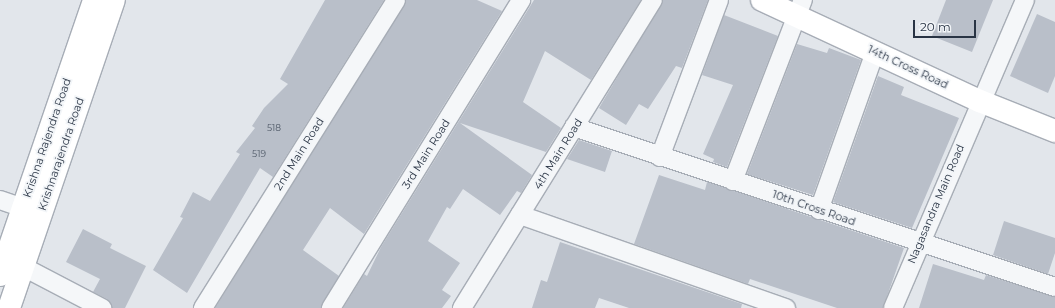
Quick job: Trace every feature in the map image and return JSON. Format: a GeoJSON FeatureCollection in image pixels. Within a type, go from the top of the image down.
{"type":"FeatureCollection","features":[{"type":"Feature","properties":{"kind":"main road","name":"Krishna Rajendra Road"},"geometry":{"type":"LineString","coordinates":[[32,211],[94,0]]}},
{"type":"Feature","properties":{"kind":"main road","name":"Krishnarajendra Road"},"geometry":{"type":"LineString","coordinates":[[9,308],[10,266],[114,0]]}},
{"type":"Feature","properties":{"kind":"main road","name":"14th Cross Road"},"geometry":{"type":"LineString","coordinates":[[762,0],[799,8],[875,52],[980,101],[1055,130]]}},
{"type":"Feature","properties":{"kind":"street","name":"2nd Main Road"},"geometry":{"type":"LineString","coordinates":[[203,308],[396,0]]}},
{"type":"Feature","properties":{"kind":"street","name":"3rd Main Road"},"geometry":{"type":"LineString","coordinates":[[331,308],[521,0]]}},
{"type":"Feature","properties":{"kind":"street","name":"4th Main Road"},"geometry":{"type":"LineString","coordinates":[[462,308],[653,0]]}},
{"type":"Feature","properties":{"kind":"street"},"geometry":{"type":"LineString","coordinates":[[660,157],[719,0]]}},
{"type":"Feature","properties":{"kind":"street","name":"Nagasandra Main Road"},"geometry":{"type":"LineString","coordinates":[[893,308],[980,101],[1025,0]]}},
{"type":"Feature","properties":{"kind":"street"},"geometry":{"type":"LineString","coordinates":[[733,181],[799,8]]}},
{"type":"Feature","properties":{"kind":"street"},"geometry":{"type":"LineString","coordinates":[[819,210],[875,52]]}},
{"type":"Feature","properties":{"kind":"street","name":"10th Cross Road"},"geometry":{"type":"LineString","coordinates":[[574,127],[919,244],[1055,287]]}},
{"type":"Feature","properties":{"kind":"street"},"geometry":{"type":"LineString","coordinates":[[0,200],[32,211]]}},
{"type":"Feature","properties":{"kind":"street"},"geometry":{"type":"LineString","coordinates":[[520,215],[786,308]]}},
{"type":"Feature","properties":{"kind":"street"},"geometry":{"type":"LineString","coordinates":[[10,266],[102,308]]}},
{"type":"Feature","properties":{"kind":"building"},"geometry":{"type":"Polygon","coordinates":[[[325,0],[384,0],[273,177],[260,168],[187,293],[153,270],[183,218],[180,217],[193,192],[210,201],[240,154],[236,152],[255,128],[252,126],[264,108],[288,84],[280,79],[325,0]]]}},
{"type":"Feature","properties":{"kind":"building"},"geometry":{"type":"Polygon","coordinates":[[[406,0],[477,0],[502,11],[364,234],[330,208],[303,250],[339,276],[321,308],[215,308],[406,0]]]}},
{"type":"Feature","properties":{"kind":"building"},"geometry":{"type":"Polygon","coordinates":[[[534,0],[641,0],[591,80],[545,51],[523,102],[561,128],[546,152],[460,123],[532,175],[521,193],[517,191],[500,215],[463,189],[450,209],[447,207],[428,241],[460,263],[442,290],[451,296],[442,308],[343,308],[364,274],[367,276],[381,247],[534,0]]]}},
{"type":"Feature","properties":{"kind":"building"},"geometry":{"type":"Polygon","coordinates":[[[663,0],[708,0],[682,68],[676,66],[648,109],[639,104],[626,125],[599,108],[663,0]]]}},
{"type":"Feature","properties":{"kind":"building"},"geometry":{"type":"Polygon","coordinates":[[[946,0],[993,0],[972,52],[932,36],[946,0]]]}},
{"type":"Feature","properties":{"kind":"building"},"geometry":{"type":"Polygon","coordinates":[[[1037,14],[1055,22],[1055,76],[1048,93],[1010,76],[1037,14]]]}},
{"type":"Feature","properties":{"kind":"building"},"geometry":{"type":"Polygon","coordinates":[[[724,15],[778,36],[727,167],[713,162],[714,159],[703,154],[733,85],[702,75],[724,15]]]}},
{"type":"Feature","properties":{"kind":"building"},"geometry":{"type":"Polygon","coordinates":[[[797,44],[827,53],[829,48],[861,60],[813,195],[747,174],[797,44]]]}},
{"type":"Feature","properties":{"kind":"building"},"geometry":{"type":"Polygon","coordinates":[[[878,76],[904,87],[901,95],[959,118],[912,228],[833,202],[878,76]]]}},
{"type":"Feature","properties":{"kind":"building"},"geometry":{"type":"Polygon","coordinates":[[[579,140],[612,151],[605,172],[567,159],[579,140]]]}},
{"type":"Feature","properties":{"kind":"building"},"geometry":{"type":"Polygon","coordinates":[[[659,175],[705,190],[707,182],[904,248],[883,308],[837,308],[750,279],[748,284],[634,244],[659,175]]]}},
{"type":"Feature","properties":{"kind":"building"},"geometry":{"type":"Polygon","coordinates":[[[1004,221],[1055,238],[1055,253],[1048,274],[993,255],[1004,221]]]}},
{"type":"Feature","properties":{"kind":"building"},"geometry":{"type":"Polygon","coordinates":[[[83,229],[112,244],[110,248],[146,266],[125,308],[112,308],[107,299],[93,292],[100,279],[66,262],[83,229]]]}},
{"type":"Feature","properties":{"kind":"building"},"geometry":{"type":"Polygon","coordinates":[[[560,242],[742,304],[741,308],[629,308],[599,298],[595,308],[532,308],[541,280],[547,282],[560,242]]]}},
{"type":"Feature","properties":{"kind":"building"},"geometry":{"type":"Polygon","coordinates":[[[933,264],[984,280],[986,275],[1055,297],[1055,308],[919,308],[933,264]]]}}]}
